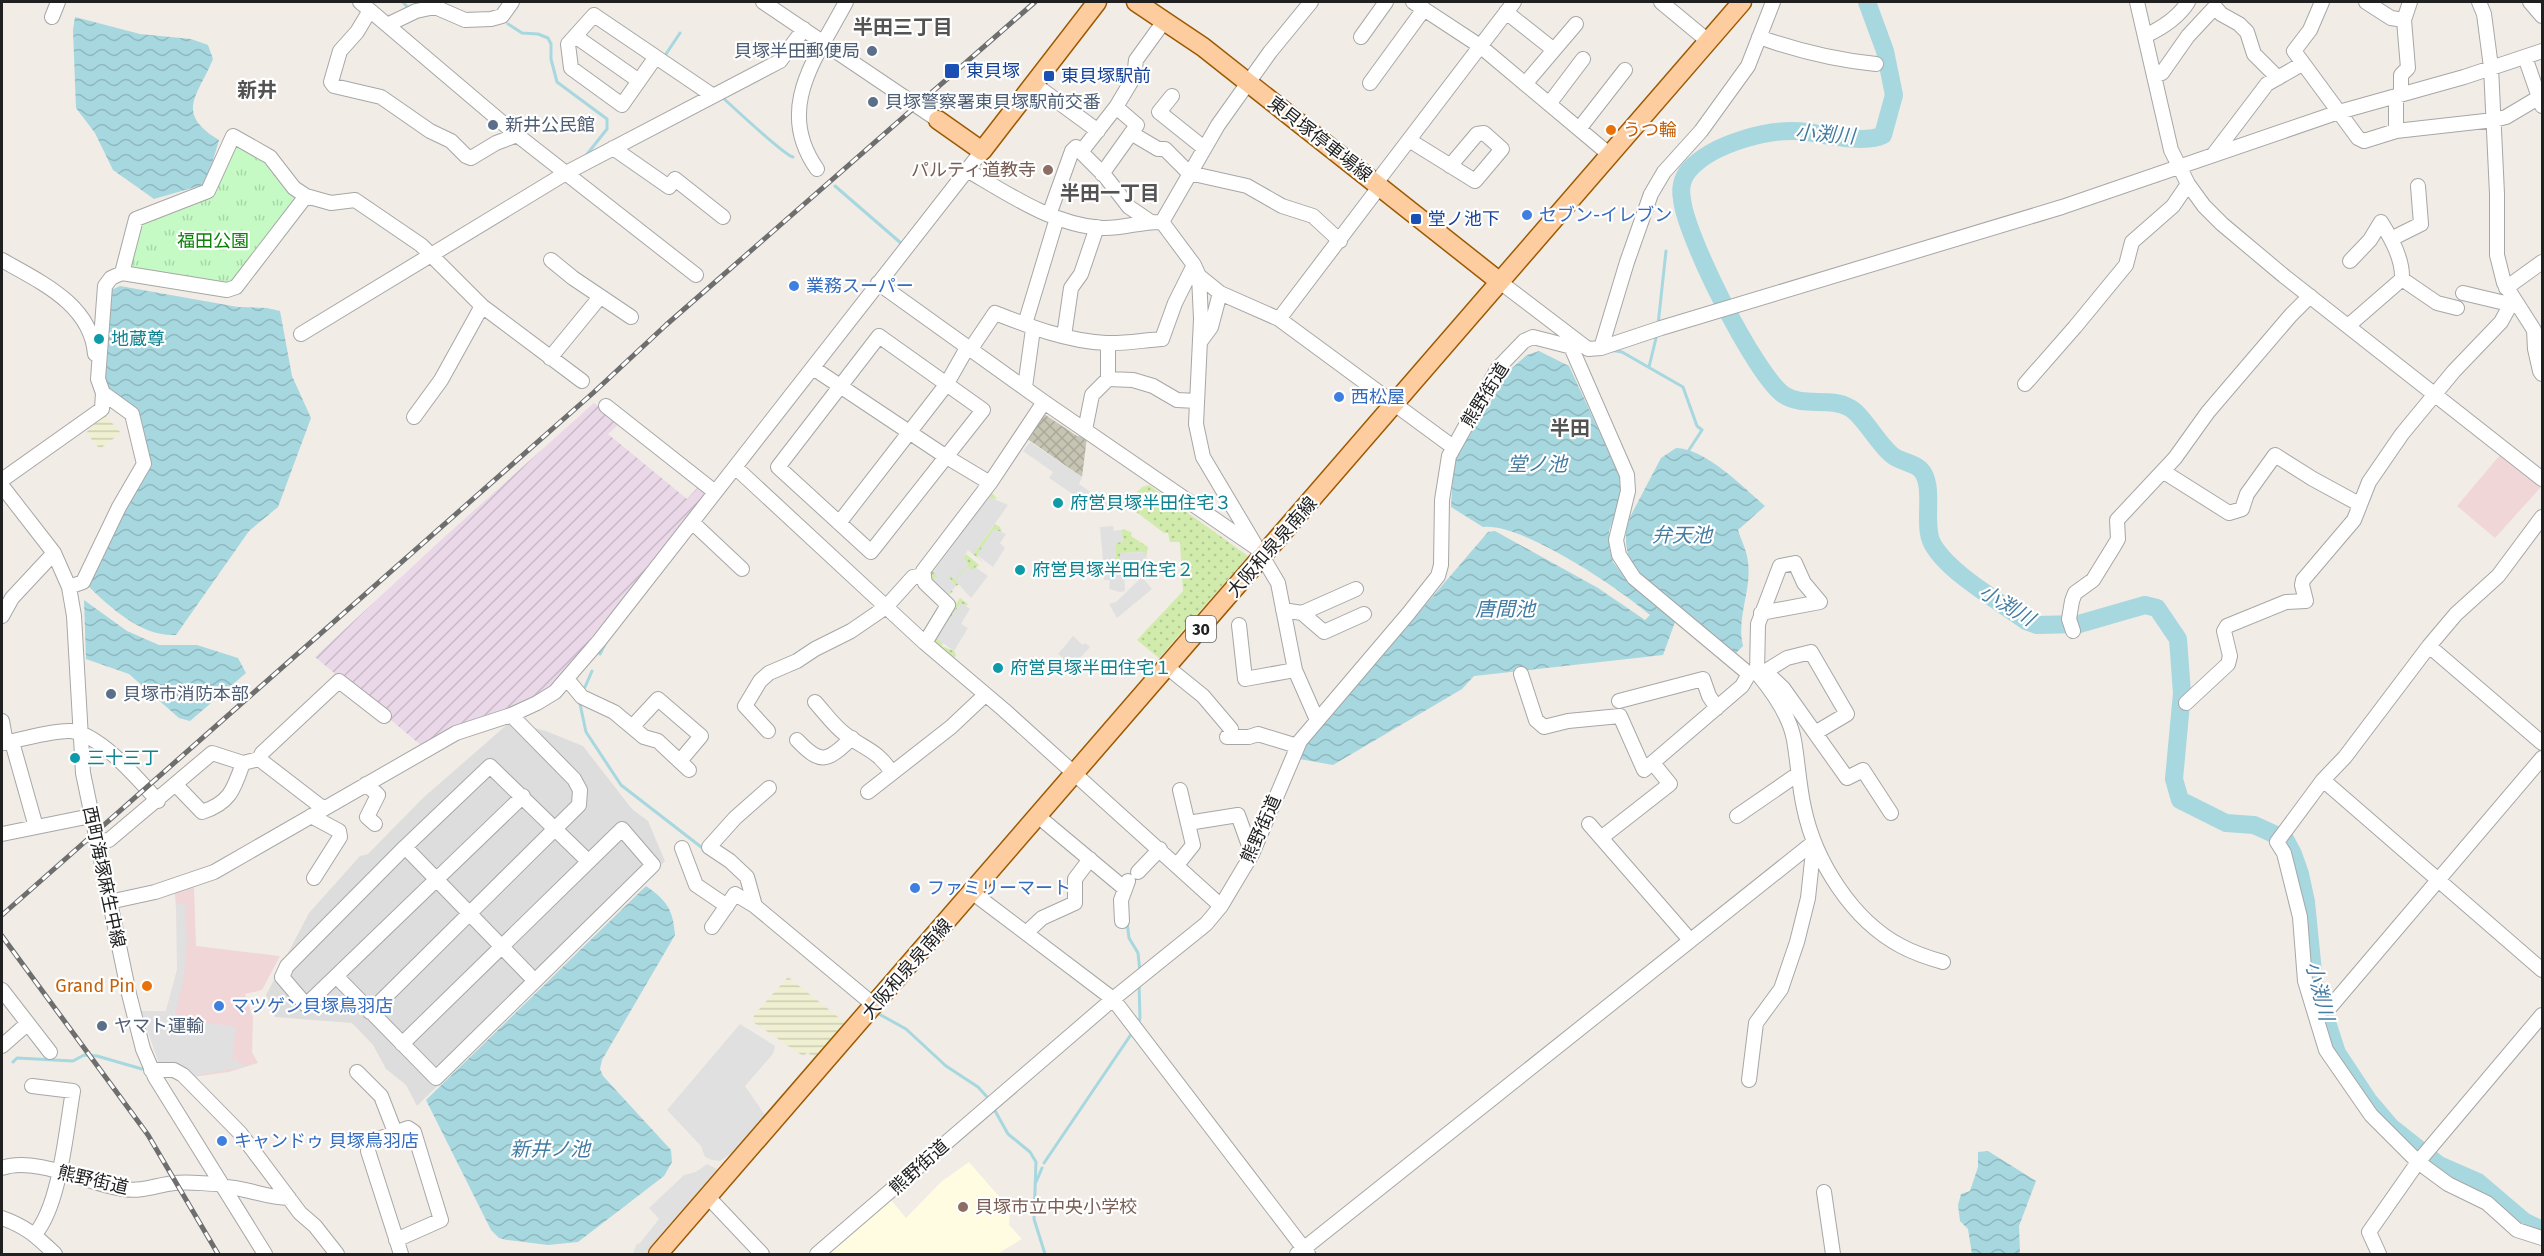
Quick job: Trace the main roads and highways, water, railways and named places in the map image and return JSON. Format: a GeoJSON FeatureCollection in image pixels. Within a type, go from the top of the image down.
{"type":"FeatureCollection","features":[{"type":"Feature","properties":{"kind":"main road"},"geometry":{"type":"LineString","coordinates":[[938,120],[982,151],[1097,2]]}},
{"type":"Feature","properties":{"kind":"main road","name":"東貝塚停車場線"},"geometry":{"type":"LineString","coordinates":[[1136,2],[1158,11],[1500,282]]}},
{"type":"Feature","properties":{"kind":"main road","name":"大阪和泉泉南線"},"geometry":{"type":"LineString","coordinates":[[658,1254],[1075,775],[1261,553],[1394,405],[1742,2]]}},
{"type":"Feature","properties":{"kind":"water"},"geometry":{"type":"Polygon","coordinates":[[[75,17],[140,34],[191,39],[208,45],[213,59],[196,94],[193,112],[205,130],[219,140],[206,184],[154,199],[113,170],[95,133],[76,108],[73,30],[75,17]]]}},
{"type":"Feature","properties":{"kind":"water"},"geometry":{"type":"Polygon","coordinates":[[[120,286],[238,307],[280,311],[292,376],[311,418],[278,507],[249,531],[176,635],[163,634],[139,626],[117,612],[88,586],[99,556],[115,524],[152,466],[137,414],[105,387],[102,376],[109,291],[120,286]]]}},
{"type":"Feature","properties":{"kind":"water"},"geometry":{"type":"Polygon","coordinates":[[[1539,351],[1569,366],[1621,478],[1620,501],[1609,531],[1609,547],[1613,562],[1621,572],[1675,622],[1663,655],[1474,676],[1462,689],[1333,765],[1294,758],[1488,532],[1495,531],[1598,588],[1645,620],[1650,615],[1570,559],[1521,535],[1500,528],[1483,527],[1451,507],[1457,455],[1512,368],[1527,355],[1539,351]]]}},
{"type":"Feature","properties":{"kind":"water","name":"弁天池"},"geometry":{"type":"Polygon","coordinates":[[[1676,448],[1688,450],[1712,462],[1765,506],[1738,530],[1749,572],[1741,625],[1743,646],[1736,653],[1636,570],[1628,555],[1626,531],[1630,517],[1661,458],[1676,448]]]}},
{"type":"Feature","properties":{"kind":"water"},"geometry":{"type":"Polygon","coordinates":[[[84,600],[127,631],[159,645],[197,645],[238,658],[246,673],[190,721],[179,718],[129,674],[86,659],[84,600]]]}},
{"type":"Feature","properties":{"kind":"water","name":"新井ノ池"},"geometry":{"type":"Polygon","coordinates":[[[646,886],[668,906],[673,918],[675,935],[602,1060],[600,1069],[603,1076],[671,1150],[672,1162],[664,1176],[578,1242],[548,1245],[499,1238],[491,1230],[426,1100],[646,886]]]}},
{"type":"Feature","properties":{"kind":"water"},"geometry":{"type":"Polygon","coordinates":[[[1988,1151],[2036,1181],[2019,1226],[2020,1254],[1972,1254],[1968,1229],[1960,1221],[1958,1205],[1961,1194],[1970,1191],[1978,1167],[1978,1152],[1988,1151]]]}},
{"type":"Feature","properties":{"kind":"waterway"},"geometry":{"type":"LineString","coordinates":[[403,2],[408,8]]}},
{"type":"Feature","properties":{"kind":"waterway","name":"小渕川"},"geometry":{"type":"LineString","coordinates":[[1867,2],[1885,51],[1894,95],[1883,135],[1867,139],[1793,131],[1761,135],[1744,139],[1713,152],[1689,170],[1683,180],[1682,199],[1695,242],[1740,334],[1771,382],[1784,395],[1800,401],[1834,403],[1850,408],[1892,455],[1920,469],[1927,484],[1929,535],[1939,554],[1961,575],[2026,621],[2037,625],[2079,624],[2145,605],[2157,608],[2178,639],[2182,693],[2174,779],[2180,800],[2226,823],[2254,825],[2285,839],[2300,874],[2306,902],[2314,982],[2337,1053],[2368,1100],[2391,1127],[2439,1165],[2478,1182],[2525,1222],[2542,1230]]}},
{"type":"Feature","properties":{"kind":"waterway"},"geometry":{"type":"LineString","coordinates":[[508,24],[522,33],[538,34],[548,38],[557,82],[607,119],[607,129],[584,158]]}},
{"type":"Feature","properties":{"kind":"waterway"},"geometry":{"type":"LineString","coordinates":[[664,57],[680,33]]}},
{"type":"Feature","properties":{"kind":"waterway"},"geometry":{"type":"LineString","coordinates":[[722,97],[769,140],[793,157]]}},
{"type":"Feature","properties":{"kind":"waterway"},"geometry":{"type":"LineString","coordinates":[[835,186],[902,244]]}},
{"type":"Feature","properties":{"kind":"waterway"},"geometry":{"type":"LineString","coordinates":[[1658,325],[1666,251]]}},
{"type":"Feature","properties":{"kind":"waterway"},"geometry":{"type":"LineString","coordinates":[[1649,367],[1657,334]]}},
{"type":"Feature","properties":{"kind":"waterway"},"geometry":{"type":"LineString","coordinates":[[1610,350],[1622,352],[1683,387],[1697,426],[1702,430],[1689,450]]}},
{"type":"Feature","properties":{"kind":"waterway"},"geometry":{"type":"LineString","coordinates":[[600,654],[606,642]]}},
{"type":"Feature","properties":{"kind":"waterway"},"geometry":{"type":"LineString","coordinates":[[585,687],[592,671]]}},
{"type":"Feature","properties":{"kind":"waterway"},"geometry":{"type":"LineString","coordinates":[[580,704],[586,732],[621,785],[705,850]]}},
{"type":"Feature","properties":{"kind":"waterway"},"geometry":{"type":"LineString","coordinates":[[1127,922],[1129,938],[1138,953],[1140,972]]}},
{"type":"Feature","properties":{"kind":"waterway"},"geometry":{"type":"LineString","coordinates":[[1138,1024],[1140,1018],[1139,984]]}},
{"type":"Feature","properties":{"kind":"waterway"},"geometry":{"type":"LineString","coordinates":[[879,1014],[906,1029],[946,1066],[978,1087],[989,1099]]}},
{"type":"Feature","properties":{"kind":"waterway"},"geometry":{"type":"LineString","coordinates":[[1044,1163],[1132,1033]]}},
{"type":"Feature","properties":{"kind":"waterway"},"geometry":{"type":"LineString","coordinates":[[13,1062],[17,1058],[73,1061],[84,1055],[97,1056],[142,1069]]}},
{"type":"Feature","properties":{"kind":"waterway"},"geometry":{"type":"LineString","coordinates":[[994,1109],[1008,1134],[1030,1152],[1036,1162],[1034,1219],[1045,1254]]}},
{"type":"Feature","properties":{"kind":"waterway"},"geometry":{"type":"LineString","coordinates":[[1036,1182],[1042,1168]]}},
{"type":"Feature","properties":{"kind":"railway"},"geometry":{"type":"LineString","coordinates":[[2,915],[593,393],[666,325],[1035,2]]}},
{"type":"Feature","properties":{"kind":"railway"},"geometry":{"type":"LineString","coordinates":[[2,936],[148,1135],[218,1254]]}},
{"type":"Feature","properties":{"kind":"place","name":"貝塚半田郵便局"},"geometry":{"type":"Point","coordinates":[872,51]}},
{"type":"Feature","properties":{"kind":"place","name":"東貝塚"},"geometry":{"type":"Point","coordinates":[952,71]}},
{"type":"Feature","properties":{"kind":"place","name":"東貝塚駅前"},"geometry":{"type":"Point","coordinates":[1049,76]}},
{"type":"Feature","properties":{"kind":"place","name":"貝塚警察署東貝塚駅前交番"},"geometry":{"type":"Point","coordinates":[873,102]}},
{"type":"Feature","properties":{"kind":"place","name":"新井公民館"},"geometry":{"type":"Point","coordinates":[493,125]}},
{"type":"Feature","properties":{"kind":"place","name":"うつ輪"},"geometry":{"type":"Point","coordinates":[1611,130]}},
{"type":"Feature","properties":{"kind":"place","name":"パルティ道教寺"},"geometry":{"type":"Point","coordinates":[1048,170]}},
{"type":"Feature","properties":{"kind":"place","name":"セブン-イレブン"},"geometry":{"type":"Point","coordinates":[1527,215]}},
{"type":"Feature","properties":{"kind":"place","name":"堂ノ池下"},"geometry":{"type":"Point","coordinates":[1416,219]}},
{"type":"Feature","properties":{"kind":"place","name":"業務スーパー"},"geometry":{"type":"Point","coordinates":[794,286]}},
{"type":"Feature","properties":{"kind":"place","name":"地蔵尊"},"geometry":{"type":"Point","coordinates":[99,339]}},
{"type":"Feature","properties":{"kind":"place","name":"西松屋"},"geometry":{"type":"Point","coordinates":[1339,397]}},
{"type":"Feature","properties":{"kind":"place","name":"府営貝塚半田住宅３"},"geometry":{"type":"Point","coordinates":[1058,503]}},
{"type":"Feature","properties":{"kind":"place","name":"府営貝塚半田住宅２"},"geometry":{"type":"Point","coordinates":[1020,570]}},
{"type":"Feature","properties":{"kind":"place","name":"府営貝塚半田住宅１"},"geometry":{"type":"Point","coordinates":[998,668]}},
{"type":"Feature","properties":{"kind":"place","name":"貝塚市消防本部"},"geometry":{"type":"Point","coordinates":[111,694]}},
{"type":"Feature","properties":{"kind":"place","name":"三十三丁"},"geometry":{"type":"Point","coordinates":[75,758]}},
{"type":"Feature","properties":{"kind":"place","name":"ファミリーマート"},"geometry":{"type":"Point","coordinates":[915,888]}},
{"type":"Feature","properties":{"kind":"place","name":"Grand Pin"},"geometry":{"type":"Point","coordinates":[147,986]}},
{"type":"Feature","properties":{"kind":"place","name":"マツゲン貝塚鳥羽店"},"geometry":{"type":"Point","coordinates":[219,1006]}},
{"type":"Feature","properties":{"kind":"place","name":"ヤマト運輸"},"geometry":{"type":"Point","coordinates":[102,1026]}},
{"type":"Feature","properties":{"kind":"place","name":"キャンドゥ 貝塚鳥羽店"},"geometry":{"type":"Point","coordinates":[222,1141]}},
{"type":"Feature","properties":{"kind":"place","name":"貝塚市立中央小学校"},"geometry":{"type":"Point","coordinates":[963,1207]}},
{"type":"Feature","properties":{"kind":"district","name":"半田三丁目"},"geometry":{"type":"Point","coordinates":[903,27]}},
{"type":"Feature","properties":{"kind":"district","name":"新井"},"geometry":{"type":"Point","coordinates":[257,90]}},
{"type":"Feature","properties":{"kind":"district","name":"半田一丁目"},"geometry":{"type":"Point","coordinates":[1110,193]}},
{"type":"Feature","properties":{"kind":"district","name":"半田"},"geometry":{"type":"Point","coordinates":[1570,428]}},
{"type":"Feature","properties":{"kind":"park label","name":"福田公園"},"geometry":{"type":"Point","coordinates":[213,241]}},
{"type":"Feature","properties":{"kind":"water label","name":"堂ノ池"},"geometry":{"type":"Point","coordinates":[1537,464]}},
{"type":"Feature","properties":{"kind":"water label","name":"唐間池"},"geometry":{"type":"Point","coordinates":[1505,609]}}]}
